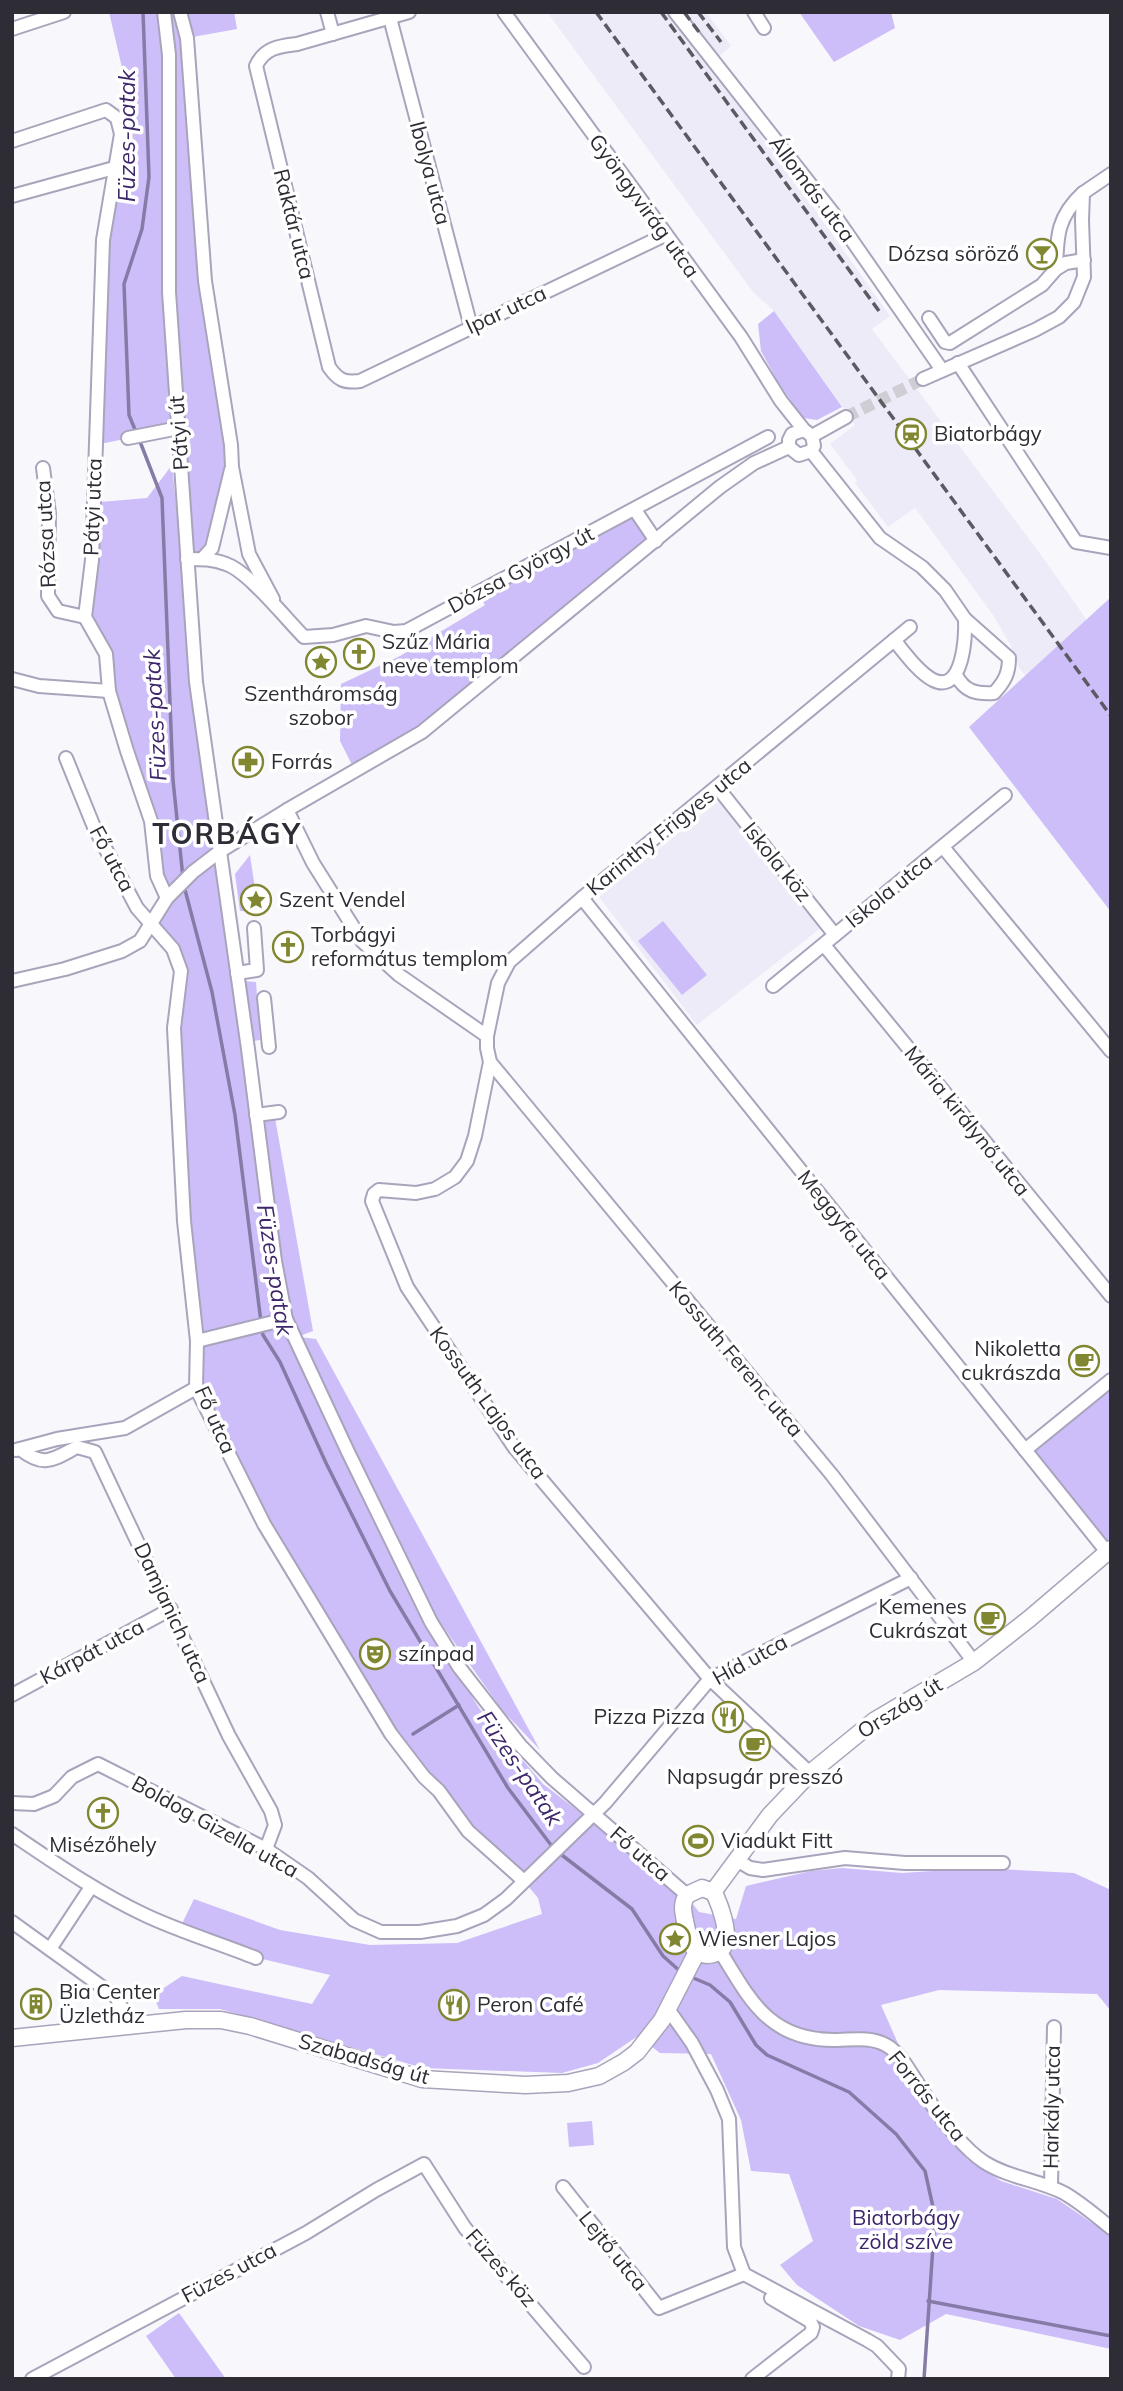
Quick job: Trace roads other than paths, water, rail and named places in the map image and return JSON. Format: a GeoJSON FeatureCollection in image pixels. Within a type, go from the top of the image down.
{"type":"FeatureCollection","features":[{"type":"Feature","properties":{"kind":"main road","name":"Ország út"},"geometry":{"type":"LineString","coordinates":[[713,1892],[770,1815],[810,1773],[874,1721],[974,1662],[1109,1550]]}},
{"type":"Feature","properties":{"kind":"main road"},"geometry":{"type":"LineString","coordinates":[[702,1888],[713,1892],[718,1901],[726,1941],[720,1951],[707,1955],[697,1952],[690,1943],[683,1911],[687,1895],[702,1888]]}},
{"type":"Feature","properties":{"kind":"main road","name":"Szabadság út"},"geometry":{"type":"LineString","coordinates":[[12,2038],[186,2020],[220,2020],[250,2026],[422,2079],[525,2085],[568,2083],[599,2076],[637,2052],[656,2030],[697,1952]]}},
{"type":"Feature","properties":{"kind":"street"},"geometry":{"type":"LineString","coordinates":[[12,29],[64,12]]}},
{"type":"Feature","properties":{"kind":"street","name":"Pátyi út"},"geometry":{"type":"LineString","coordinates":[[164,12],[169,55],[170,103],[169,292],[196,682],[219,852]]}},
{"type":"Feature","properties":{"kind":"street"},"geometry":{"type":"LineString","coordinates":[[180,12],[187,38],[205,281],[231,445],[232,467],[249,554],[278,608]]}},
{"type":"Feature","properties":{"kind":"street"},"geometry":{"type":"LineString","coordinates":[[327,12],[333,34],[409,12]]}},
{"type":"Feature","properties":{"kind":"street","name":"Gyöngyvirág utca"},"geometry":{"type":"LineString","coordinates":[[504,12],[741,337],[782,401],[808,433]]}},
{"type":"Feature","properties":{"kind":"street","name":"Állomás utca"},"geometry":{"type":"LineString","coordinates":[[675,12],[833,213],[942,370]]}},
{"type":"Feature","properties":{"kind":"street"},"geometry":{"type":"LineString","coordinates":[[754,12],[764,28]]}},
{"type":"Feature","properties":{"kind":"street","name":"Ibolya utca"},"geometry":{"type":"LineString","coordinates":[[390,18],[471,327]]}},
{"type":"Feature","properties":{"kind":"street","name":"Raktár utca"},"geometry":{"type":"LineString","coordinates":[[333,34],[279,46],[260,57],[256,66],[329,367],[336,379],[347,383]]}},
{"type":"Feature","properties":{"kind":"street","name":"Pátyi utca"},"geometry":{"type":"LineString","coordinates":[[12,141],[106,110],[117,118],[121,134],[103,240],[93,560],[85,617]]}},
{"type":"Feature","properties":{"kind":"street"},"geometry":{"type":"LineString","coordinates":[[12,196],[114,168]]}},
{"type":"Feature","properties":{"kind":"street"},"geometry":{"type":"LineString","coordinates":[[1056,269],[1057,239],[1062,219],[1071,204],[1083,192],[1111,174]]}},
{"type":"Feature","properties":{"kind":"street"},"geometry":{"type":"LineString","coordinates":[[923,379],[1035,330],[1059,317],[1074,302],[1084,277],[1083,192]]}},
{"type":"Feature","properties":{"kind":"street","name":"Ipar utca"},"geometry":{"type":"LineString","coordinates":[[347,383],[360,381],[665,235]]}},
{"type":"Feature","properties":{"kind":"street"},"geometry":{"type":"LineString","coordinates":[[929,318],[945,342],[950,343],[1042,285],[1056,269],[1066,263],[1084,260]]}},
{"type":"Feature","properties":{"kind":"street"},"geometry":{"type":"LineString","coordinates":[[958,363],[1076,542],[1111,548]]}},
{"type":"Feature","properties":{"kind":"street","name":"Gyöngyvirág utca"},"geometry":{"type":"LineString","coordinates":[[782,401],[790,442]]}},
{"type":"Feature","properties":{"kind":"street"},"geometry":{"type":"LineString","coordinates":[[12,981],[122,951],[140,941],[176,887],[219,852],[422,732],[749,466],[790,442],[794,432],[808,433],[846,417]]}},
{"type":"Feature","properties":{"kind":"street"},"geometry":{"type":"LineString","coordinates":[[128,438],[179,428]]}},
{"type":"Feature","properties":{"kind":"street"},"geometry":{"type":"LineString","coordinates":[[790,442],[799,455],[811,451],[814,446],[808,433]]}},
{"type":"Feature","properties":{"kind":"street","name":"Dózsa György út"},"geometry":{"type":"LineString","coordinates":[[278,608],[304,637],[333,635],[366,626],[394,632],[406,631],[768,437]]}},
{"type":"Feature","properties":{"kind":"street"},"geometry":{"type":"LineString","coordinates":[[811,451],[880,538],[922,567],[944,590],[965,619],[1009,657],[1006,678],[994,693],[974,693],[961,685],[956,675]]}},
{"type":"Feature","properties":{"kind":"street"},"geometry":{"type":"LineString","coordinates":[[741,452],[749,466]]}},
{"type":"Feature","properties":{"kind":"street"},"geometry":{"type":"LineString","coordinates":[[203,558],[212,548],[232,467]]}},
{"type":"Feature","properties":{"kind":"street","name":"Rózsa utca"},"geometry":{"type":"LineString","coordinates":[[43,468],[49,513],[48,596],[58,611],[85,617]]}},
{"type":"Feature","properties":{"kind":"street"},"geometry":{"type":"LineString","coordinates":[[635,510],[656,541]]}},
{"type":"Feature","properties":{"kind":"street"},"geometry":{"type":"LineString","coordinates":[[187,559],[203,558],[229,564],[278,608]]}},
{"type":"Feature","properties":{"kind":"street"},"geometry":{"type":"LineString","coordinates":[[85,617],[106,654],[109,691],[151,821],[157,876],[167,898]]}},
{"type":"Feature","properties":{"kind":"street"},"geometry":{"type":"LineString","coordinates":[[894,640],[927,676],[946,681],[956,675],[961,661],[966,631],[965,619]]}},
{"type":"Feature","properties":{"kind":"street","name":"Karinthy Frigyes utca"},"geometry":{"type":"LineString","coordinates":[[490,1062],[488,1035],[498,983],[509,962],[582,898],[910,627]]}},
{"type":"Feature","properties":{"kind":"street"},"geometry":{"type":"LineString","coordinates":[[12,678],[39,686],[109,691]]}},
{"type":"Feature","properties":{"kind":"street","name":"Fő utca"},"geometry":{"type":"LineString","coordinates":[[66,758],[94,827],[137,908],[173,948],[181,971],[174,1028],[184,1221],[197,1341],[196,1388],[264,1524],[391,1734],[424,1777],[439,1791],[468,1831],[524,1881],[593,1814]]}},
{"type":"Feature","properties":{"kind":"street","name":"Iskola köz"},"geometry":{"type":"LineString","coordinates":[[718,788],[835,935]]}},
{"type":"Feature","properties":{"kind":"street","name":"Iskola utca"},"geometry":{"type":"LineString","coordinates":[[773,986],[1005,795]]}},
{"type":"Feature","properties":{"kind":"street"},"geometry":{"type":"LineString","coordinates":[[287,810],[313,863],[362,941],[399,975],[488,1035]]}},
{"type":"Feature","properties":{"kind":"street"},"geometry":{"type":"LineString","coordinates":[[943,847],[1111,1051]]}},
{"type":"Feature","properties":{"kind":"street","name":"Fő utca"},"geometry":{"type":"LineString","coordinates":[[219,852],[275,1261],[286,1319],[431,1622],[459,1667],[520,1745],[552,1778],[687,1895]]}},
{"type":"Feature","properties":{"kind":"street","name":"Meggyfa utca"},"geometry":{"type":"LineString","coordinates":[[582,898],[1025,1450],[1109,1550]]}},
{"type":"Feature","properties":{"kind":"street"},"geometry":{"type":"LineString","coordinates":[[237,973],[257,970],[254,928]]}},
{"type":"Feature","properties":{"kind":"street","name":"Mária királynő utca"},"geometry":{"type":"LineString","coordinates":[[824,945],[1111,1296]]}},
{"type":"Feature","properties":{"kind":"street"},"geometry":{"type":"LineString","coordinates":[[264,998],[269,1047]]}},
{"type":"Feature","properties":{"kind":"street","name":"Kossuth Ferenc utca"},"geometry":{"type":"LineString","coordinates":[[490,1062],[824,1465],[974,1662]]}},
{"type":"Feature","properties":{"kind":"street","name":"Kossuth Lajos utca"},"geometry":{"type":"LineString","coordinates":[[490,1062],[475,1136],[467,1161],[455,1177],[435,1189],[416,1193],[379,1190],[374,1194],[374,1207],[407,1287],[514,1447],[710,1678],[810,1773]]}},
{"type":"Feature","properties":{"kind":"street"},"geometry":{"type":"LineString","coordinates":[[256,1115],[279,1112]]}},
{"type":"Feature","properties":{"kind":"street"},"geometry":{"type":"LineString","coordinates":[[197,1341],[286,1319]]}},
{"type":"Feature","properties":{"kind":"street"},"geometry":{"type":"LineString","coordinates":[[1025,1450],[1111,1380]]}},
{"type":"Feature","properties":{"kind":"street"},"geometry":{"type":"LineString","coordinates":[[16,1450],[57,1438],[125,1428],[196,1388]]}},
{"type":"Feature","properties":{"kind":"street","name":"Damjanich utca"},"geometry":{"type":"LineString","coordinates":[[16,1450],[33,1460],[50,1461],[77,1447],[95,1452],[172,1609],[229,1736],[271,1811],[275,1825],[266,1849]]}},
{"type":"Feature","properties":{"kind":"street","name":"Híd utca"},"geometry":{"type":"LineString","coordinates":[[593,1814],[710,1678],[911,1578]]}},
{"type":"Feature","properties":{"kind":"street","name":"Kárpát utca"},"geometry":{"type":"LineString","coordinates":[[12,1695],[172,1609]]}},
{"type":"Feature","properties":{"kind":"street","name":"Boldog Gizella utca"},"geometry":{"type":"LineString","coordinates":[[12,1803],[34,1804],[54,1796],[72,1777],[97,1764],[266,1849],[308,1878],[354,1920],[381,1932],[419,1932],[457,1926],[484,1915],[524,1881]]}},
{"type":"Feature","properties":{"kind":"street"},"geometry":{"type":"LineString","coordinates":[[12,1834],[91,1887],[176,1929],[256,1958]]}},
{"type":"Feature","properties":{"kind":"street"},"geometry":{"type":"LineString","coordinates":[[737,1860],[750,1868],[763,1870],[845,1858],[905,1863],[1003,1863]]}},
{"type":"Feature","properties":{"kind":"street"},"geometry":{"type":"LineString","coordinates":[[50,1949],[91,1887]]}},
{"type":"Feature","properties":{"kind":"street"},"geometry":{"type":"LineString","coordinates":[[12,1922],[116,1997],[124,2012],[125,2026]]}},
{"type":"Feature","properties":{"kind":"street","name":"Forrás utca"},"geometry":{"type":"LineString","coordinates":[[720,1951],[745,1992],[770,2020],[795,2036],[819,2040],[868,2039],[883,2043],[897,2052],[933,2106],[984,2162],[1012,2176],[1065,2193],[1111,2228]]}},
{"type":"Feature","properties":{"kind":"street"},"geometry":{"type":"LineString","coordinates":[[668,2009],[692,2043],[718,2090],[729,2119],[734,2247],[744,2274],[877,2346],[899,2369],[898,2379]]}},
{"type":"Feature","properties":{"kind":"street","name":"Harkály utca"},"geometry":{"type":"LineString","coordinates":[[1051,2187],[1054,2027]]}},
{"type":"Feature","properties":{"kind":"street","name":"Füzes köz"},"geometry":{"type":"LineString","coordinates":[[424,2164],[466,2228],[584,2367]]}},
{"type":"Feature","properties":{"kind":"street","name":"Füzes utca"},"geometry":{"type":"LineString","coordinates":[[32,2379],[306,2233],[424,2164]]}},
{"type":"Feature","properties":{"kind":"street","name":"Lejtő utca"},"geometry":{"type":"LineString","coordinates":[[563,2187],[659,2308],[744,2274]]}},
{"type":"Feature","properties":{"kind":"street"},"geometry":{"type":"LineString","coordinates":[[752,2379],[811,2333],[813,2328],[810,2321],[763,2293],[759,2283]]}},
{"type":"Feature","properties":{"kind":"waterway","name":"Füzes-patak"},"geometry":{"type":"LineString","coordinates":[[136,432],[129,415],[124,284],[142,229],[149,177],[143,12]]}},
{"type":"Feature","properties":{"kind":"waterway","name":"Füzes-patak"},"geometry":{"type":"LineString","coordinates":[[139,439],[162,498],[173,780],[183,878]]}},
{"type":"Feature","properties":{"kind":"waterway","name":"Füzes-patak"},"geometry":{"type":"LineString","coordinates":[[184,886],[212,992],[235,1115],[261,1322]]}},
{"type":"Feature","properties":{"kind":"waterway","name":"Füzes-patak"},"geometry":{"type":"LineString","coordinates":[[262,1330],[390,1591],[508,1788],[554,1849],[632,1909],[663,1956],[681,1972]]}},
{"type":"Feature","properties":{"kind":"waterway"},"geometry":{"type":"LineString","coordinates":[[413,1734],[459,1705]]}},
{"type":"Feature","properties":{"kind":"waterway","name":"Füzes-patak"},"geometry":{"type":"LineString","coordinates":[[691,1977],[710,1985],[730,2002],[756,2045],[767,2055],[849,2092],[896,2134],[925,2171],[935,2216],[924,2379]]}},
{"type":"Feature","properties":{"kind":"waterway"},"geometry":{"type":"LineString","coordinates":[[928,2301],[1111,2336]]}},
{"type":"Feature","properties":{"kind":"tunnel"},"geometry":{"type":"LineString","coordinates":[[846,417],[923,379]]}},
{"type":"Feature","properties":{"kind":"railway"},"geometry":{"type":"LineString","coordinates":[[596,12],[1111,716]]}},
{"type":"Feature","properties":{"kind":"railway"},"geometry":{"type":"LineString","coordinates":[[661,12],[879,311]]}},
{"type":"Feature","properties":{"kind":"railway"},"geometry":{"type":"LineString","coordinates":[[684,12],[699,32]]}},
{"type":"Feature","properties":{"kind":"railway"},"geometry":{"type":"LineString","coordinates":[[698,12],[721,42]]}},
{"type":"Feature","properties":{"kind":"place","name":"Dózsa söröző"},"geometry":{"type":"Point","coordinates":[1042,254]}},
{"type":"Feature","properties":{"kind":"place","name":"Biatorbágy"},"geometry":{"type":"Point","coordinates":[911,434]}},
{"type":"Feature","properties":{"kind":"place","name":"Szűz Mária neve templom"},"geometry":{"type":"Point","coordinates":[359,654]}},
{"type":"Feature","properties":{"kind":"place","name":"Szentháromság szobor"},"geometry":{"type":"Point","coordinates":[321,662]}},
{"type":"Feature","properties":{"kind":"place","name":"Forrás"},"geometry":{"type":"Point","coordinates":[248,762]}},
{"type":"Feature","properties":{"kind":"place","name":"Szent Vendel"},"geometry":{"type":"Point","coordinates":[256,900]}},
{"type":"Feature","properties":{"kind":"place","name":"Torbágyi református templom"},"geometry":{"type":"Point","coordinates":[288,947]}},
{"type":"Feature","properties":{"kind":"place","name":"Nikoletta cukrászda"},"geometry":{"type":"Point","coordinates":[1084,1361]}},
{"type":"Feature","properties":{"kind":"place","name":"Kemenes Cukrászat"},"geometry":{"type":"Point","coordinates":[990,1619]}},
{"type":"Feature","properties":{"kind":"place","name":"színpad"},"geometry":{"type":"Point","coordinates":[375,1654]}},
{"type":"Feature","properties":{"kind":"place","name":"Pizza Pizza"},"geometry":{"type":"Point","coordinates":[728,1717]}},
{"type":"Feature","properties":{"kind":"place","name":"Napsugár presszó"},"geometry":{"type":"Point","coordinates":[755,1745]}},
{"type":"Feature","properties":{"kind":"place","name":"Misézőhely"},"geometry":{"type":"Point","coordinates":[103,1813]}},
{"type":"Feature","properties":{"kind":"place","name":"Viadukt Fitt"},"geometry":{"type":"Point","coordinates":[698,1841]}},
{"type":"Feature","properties":{"kind":"place","name":"Wiesner Lajos"},"geometry":{"type":"Point","coordinates":[675,1939]}},
{"type":"Feature","properties":{"kind":"place","name":"Bia Center Üzletház"},"geometry":{"type":"Point","coordinates":[36,2004]}},
{"type":"Feature","properties":{"kind":"place","name":"Peron Café"},"geometry":{"type":"Point","coordinates":[454,2005]}},
{"type":"Feature","properties":{"kind":"district","name":"TORBÁGY"},"geometry":{"type":"Point","coordinates":[227,834]}},
{"type":"Feature","properties":{"kind":"park label","name":"Biatorbágy zöld szíve"},"geometry":{"type":"Point","coordinates":[906,2230]}}]}
